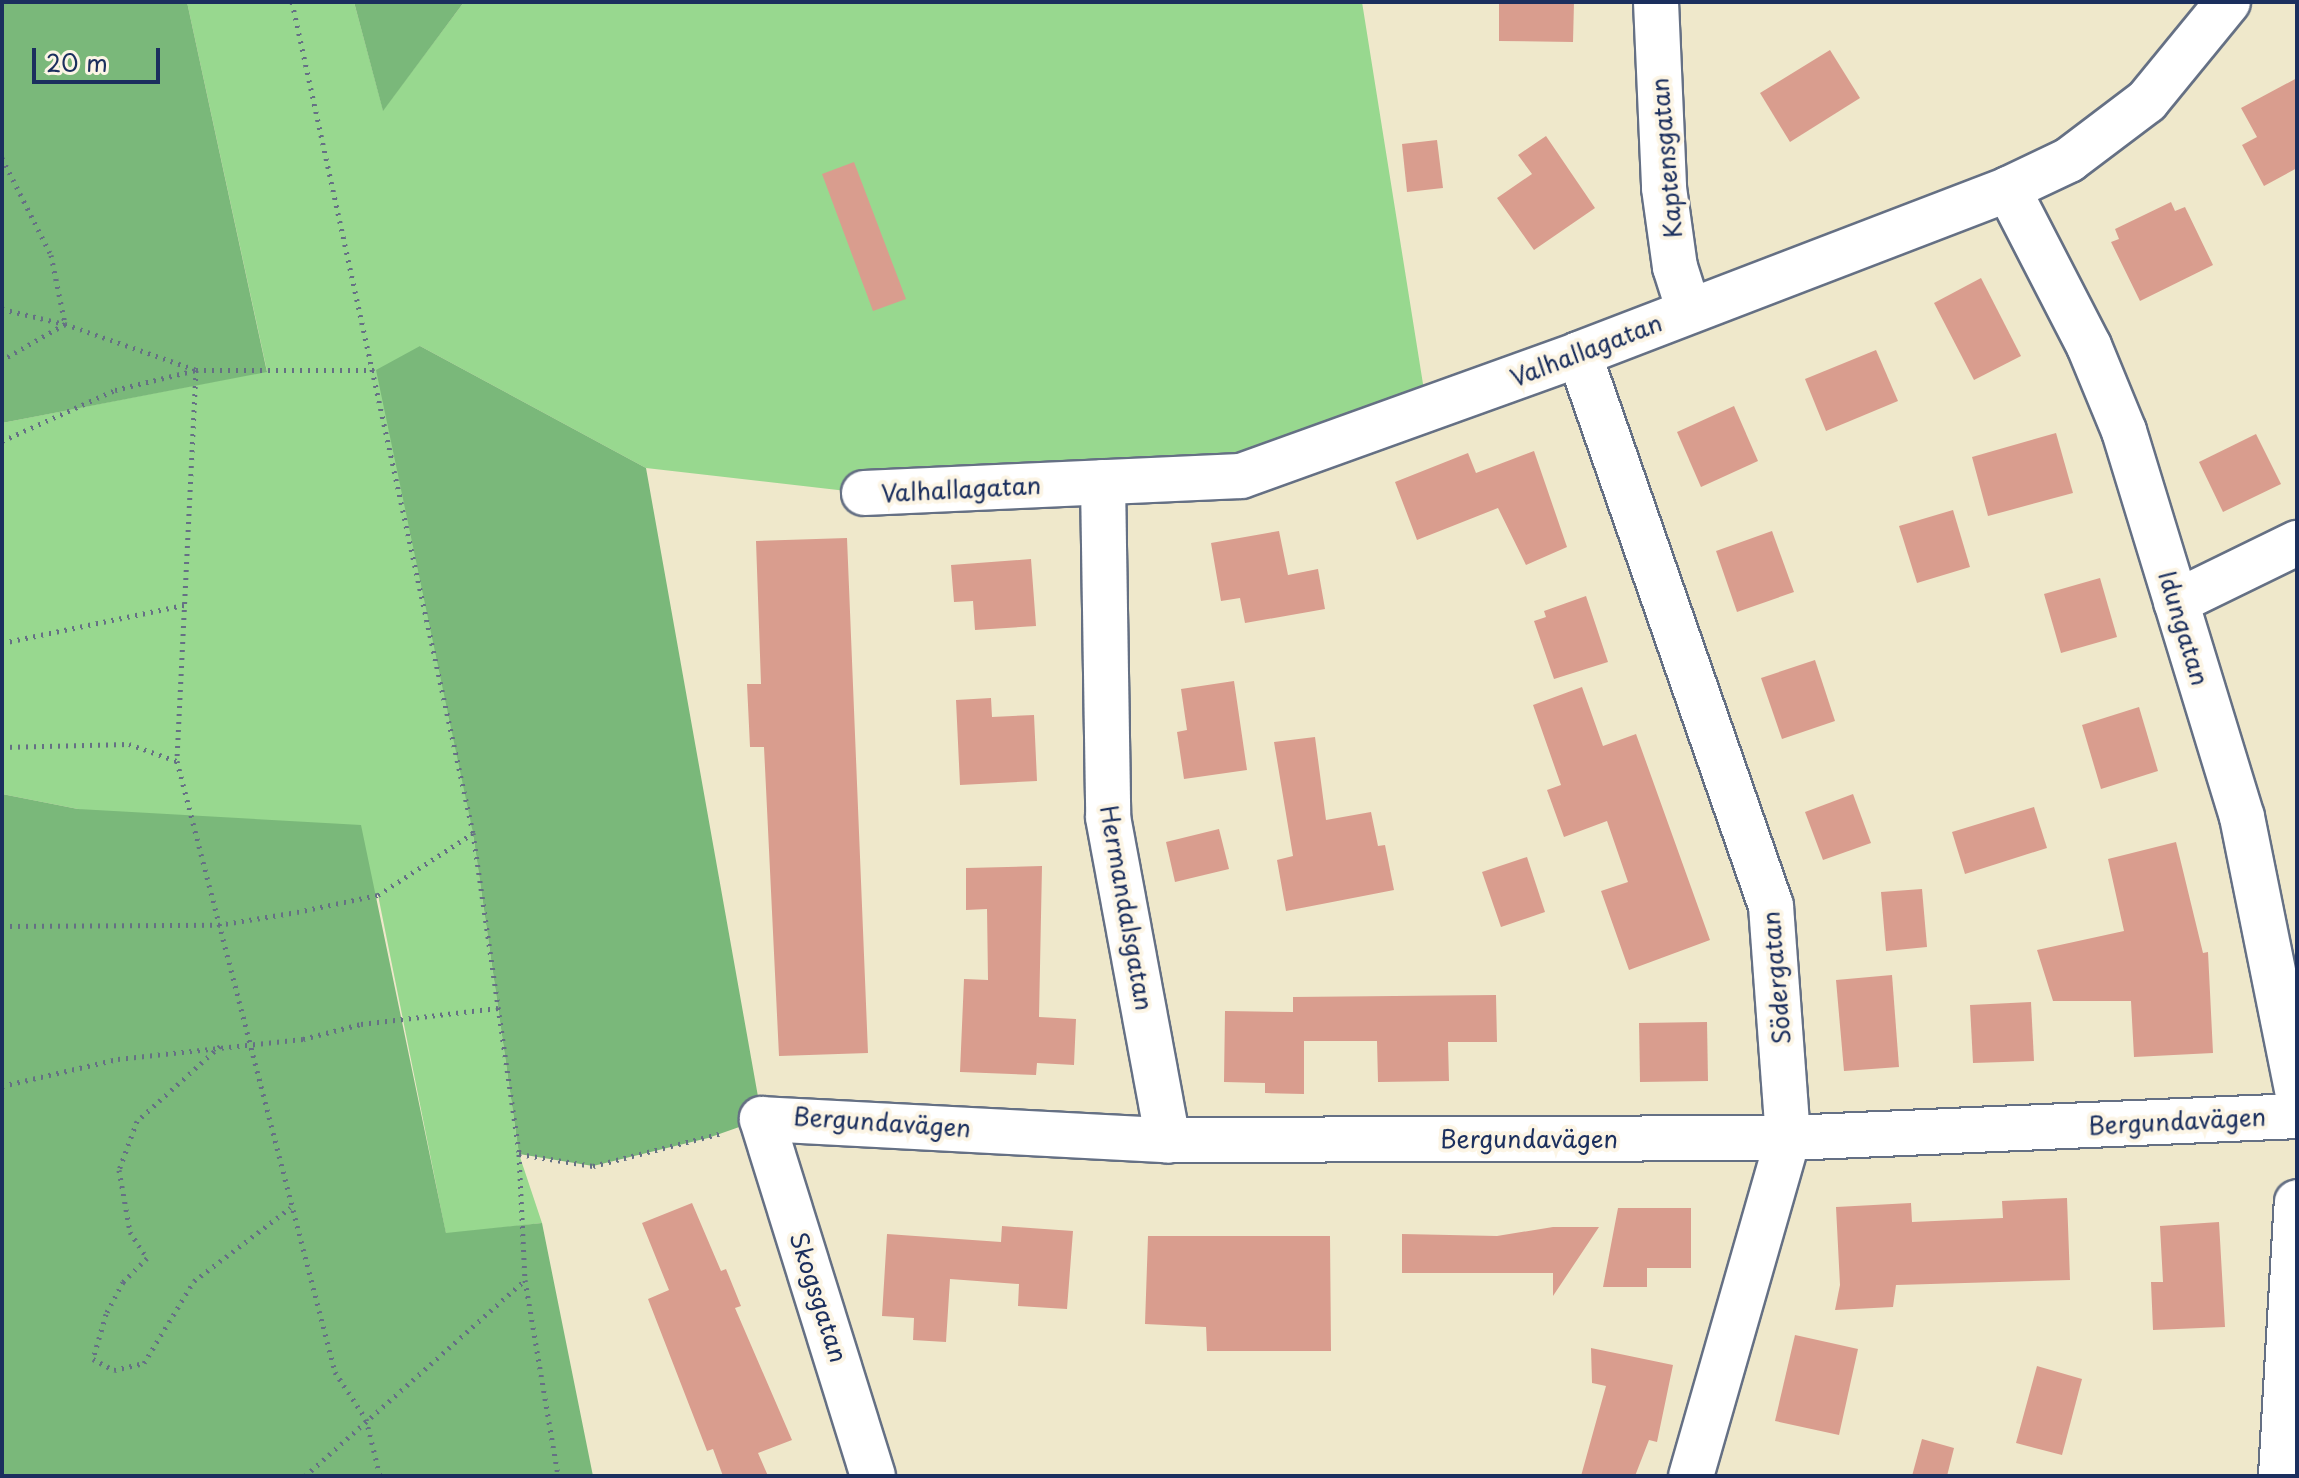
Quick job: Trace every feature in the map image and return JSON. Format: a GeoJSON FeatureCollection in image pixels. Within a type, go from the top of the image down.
{"type":"FeatureCollection","features":[{"type":"Feature","properties":{"kind":"street","name":"Kaptensgatan"},"geometry":{"type":"LineString","coordinates":[[1656,2],[1664,188],[1675,267],[1689,311]]}},
{"type":"Feature","properties":{"kind":"street","name":"Valhallagatan"},"geometry":{"type":"LineString","coordinates":[[864,493],[1241,476],[1579,354],[2008,189],[2069,160],[2114,130],[2185,60],[2228,2]]}},
{"type":"Feature","properties":{"kind":"street","name":"Idungatan"},"geometry":{"type":"LineString","coordinates":[[2008,189],[2089,346],[2124,431],[2242,817],[2297,1089]]}},
{"type":"Feature","properties":{"kind":"street","name":"Södergatan"},"geometry":{"type":"LineString","coordinates":[[1579,354],[1771,906],[1788,1138],[1691,1476]]}},
{"type":"Feature","properties":{"kind":"street","name":"Hermandalsgatan"},"geometry":{"type":"LineString","coordinates":[[1103,482],[1108,817],[1168,1140]]}},
{"type":"Feature","properties":{"kind":"street"},"geometry":{"type":"LineString","coordinates":[[2176,602],[2297,543]]}},
{"type":"Feature","properties":{"kind":"street","name":"Bergundavägen"},"geometry":{"type":"LineString","coordinates":[[762,1119],[1168,1140],[1788,1138],[2297,1116]]}},
{"type":"Feature","properties":{"kind":"street","name":"Skogsgatan"},"geometry":{"type":"LineString","coordinates":[[762,1119],[873,1476]]}},
{"type":"Feature","properties":{"kind":"street"},"geometry":{"type":"LineString","coordinates":[[2294,1476],[2281,1476],[2297,1202]]}},
{"type":"Feature","properties":{"kind":"path"},"geometry":{"type":"LineString","coordinates":[[292,2],[376,370],[473,833],[519,1154],[525,1280],[558,1476]]}},
{"type":"Feature","properties":{"kind":"path"},"geometry":{"type":"LineString","coordinates":[[2,158],[51,255],[65,324]]}},
{"type":"Feature","properties":{"kind":"path"},"geometry":{"type":"LineString","coordinates":[[2,309],[65,324],[196,370]]}},
{"type":"Feature","properties":{"kind":"path"},"geometry":{"type":"LineString","coordinates":[[2,360],[65,324]]}},
{"type":"Feature","properties":{"kind":"path"},"geometry":{"type":"LineString","coordinates":[[2,441],[115,390],[196,370],[376,370]]}},
{"type":"Feature","properties":{"kind":"path"},"geometry":{"type":"LineString","coordinates":[[196,370],[177,761],[246,1044],[335,1372],[366,1419],[380,1476]]}},
{"type":"Feature","properties":{"kind":"path"},"geometry":{"type":"LineString","coordinates":[[2,643],[184,605]]}},
{"type":"Feature","properties":{"kind":"path"},"geometry":{"type":"LineString","coordinates":[[2,747],[129,744],[177,761]]}},
{"type":"Feature","properties":{"kind":"path"},"geometry":{"type":"LineString","coordinates":[[2,926],[218,925],[378,895],[473,833]]}},
{"type":"Feature","properties":{"kind":"path"},"geometry":{"type":"LineString","coordinates":[[2,1086],[118,1059],[498,1008]]}},
{"type":"Feature","properties":{"kind":"path"},"geometry":{"type":"LineString","coordinates":[[220,1046],[137,1121],[119,1170],[130,1232],[147,1258],[123,1282],[106,1314],[93,1359],[114,1370],[144,1363],[194,1281],[290,1208]]}},
{"type":"Feature","properties":{"kind":"path"},"geometry":{"type":"LineString","coordinates":[[519,1154],[593,1166],[708,1138],[762,1119]]}},
{"type":"Feature","properties":{"kind":"path"},"geometry":{"type":"LineString","coordinates":[[305,1476],[525,1280]]}},
{"type":"Feature","properties":{"kind":"green space"},"geometry":{"type":"Polygon","coordinates":[[[2,2],[187,2],[267,372],[2,423],[2,2]]]}},
{"type":"Feature","properties":{"kind":"green space"},"geometry":{"type":"Polygon","coordinates":[[[187,2],[354,2],[383,110],[464,2],[1362,2],[1427,409],[1241,476],[864,493],[646,468],[420,346],[473,833],[519,1154],[542,1223],[446,1234],[378,895],[78,809],[2,794],[2,423],[267,371],[187,2]]]}},
{"type":"Feature","properties":{"kind":"green space"},"geometry":{"type":"Polygon","coordinates":[[[354,2],[464,2],[383,111],[354,2]]]}},
{"type":"Feature","properties":{"kind":"green space"},"geometry":{"type":"Polygon","coordinates":[[[420,346],[646,468],[762,1119],[708,1138],[593,1166],[519,1154],[473,833],[376,370],[420,346]]]}},
{"type":"Feature","properties":{"kind":"green space"},"geometry":{"type":"Polygon","coordinates":[[[2,794],[78,809],[361,825],[446,1233],[542,1223],[593,1476],[2,1476],[2,794]]]}},
{"type":"Feature","properties":{"kind":"building"},"geometry":{"type":"Polygon","coordinates":[[[1499,2],[1574,2],[1573,42],[1499,41],[1499,2]]]}},
{"type":"Feature","properties":{"kind":"building"},"geometry":{"type":"Polygon","coordinates":[[[1830,50],[1860,98],[1790,142],[1760,93],[1830,50]]]}},
{"type":"Feature","properties":{"kind":"building"},"geometry":{"type":"Polygon","coordinates":[[[2297,78],[2297,168],[2264,186],[2242,145],[2257,137],[2241,108],[2297,78]]]}},
{"type":"Feature","properties":{"kind":"building"},"geometry":{"type":"Polygon","coordinates":[[[1546,136],[1595,208],[1534,250],[1497,198],[1532,174],[1518,155],[1546,136]]]}},
{"type":"Feature","properties":{"kind":"building"},"geometry":{"type":"Polygon","coordinates":[[[1437,140],[1443,188],[1407,192],[1402,144],[1437,140]]]}},
{"type":"Feature","properties":{"kind":"building"},"geometry":{"type":"Polygon","coordinates":[[[854,162],[906,299],[873,311],[822,174],[854,162]]]}},
{"type":"Feature","properties":{"kind":"building"},"geometry":{"type":"Polygon","coordinates":[[[2171,202],[2175,211],[2185,207],[2213,265],[2140,301],[2111,242],[2119,239],[2115,229],[2171,202]]]}},
{"type":"Feature","properties":{"kind":"building"},"geometry":{"type":"Polygon","coordinates":[[[1981,278],[2021,356],[1974,380],[1934,303],[1981,278]]]}},
{"type":"Feature","properties":{"kind":"building"},"geometry":{"type":"Polygon","coordinates":[[[1876,350],[1898,401],[1826,431],[1805,379],[1876,350]]]}},
{"type":"Feature","properties":{"kind":"building"},"geometry":{"type":"Polygon","coordinates":[[[1734,406],[1758,461],[1701,487],[1677,432],[1734,406]]]}},
{"type":"Feature","properties":{"kind":"building"},"geometry":{"type":"Polygon","coordinates":[[[2056,433],[2073,493],[1988,516],[1972,457],[2056,433]]]}},
{"type":"Feature","properties":{"kind":"building"},"geometry":{"type":"Polygon","coordinates":[[[2256,434],[2281,484],[2223,512],[2199,462],[2256,434]]]}},
{"type":"Feature","properties":{"kind":"building"},"geometry":{"type":"Polygon","coordinates":[[[1534,451],[1567,547],[1526,565],[1498,508],[1417,540],[1395,482],[1468,453],[1476,473],[1534,451]]]}},
{"type":"Feature","properties":{"kind":"building"},"geometry":{"type":"Polygon","coordinates":[[[1953,510],[1970,567],[1917,583],[1899,526],[1953,510]]]}},
{"type":"Feature","properties":{"kind":"building"},"geometry":{"type":"Polygon","coordinates":[[[1279,531],[1288,575],[1318,569],[1325,609],[1245,623],[1240,598],[1221,601],[1211,543],[1279,531]]]}},
{"type":"Feature","properties":{"kind":"building"},"geometry":{"type":"Polygon","coordinates":[[[1772,531],[1794,592],[1737,612],[1716,551],[1772,531]]]}},
{"type":"Feature","properties":{"kind":"building"},"geometry":{"type":"Polygon","coordinates":[[[847,538],[868,1053],[779,1056],[764,747],[750,747],[747,684],[761,684],[756,541],[847,538]]]}},
{"type":"Feature","properties":{"kind":"building"},"geometry":{"type":"Polygon","coordinates":[[[1031,559],[1036,626],[975,630],[973,601],[954,602],[951,565],[1031,559]]]}},
{"type":"Feature","properties":{"kind":"building"},"geometry":{"type":"Polygon","coordinates":[[[2100,578],[2117,637],[2061,653],[2044,594],[2100,578]]]}},
{"type":"Feature","properties":{"kind":"building"},"geometry":{"type":"Polygon","coordinates":[[[1586,596],[1608,662],[1554,679],[1534,621],[1546,617],[1544,611],[1586,596]]]}},
{"type":"Feature","properties":{"kind":"building"},"geometry":{"type":"Polygon","coordinates":[[[1815,660],[1835,721],[1782,739],[1761,678],[1815,660]]]}},
{"type":"Feature","properties":{"kind":"building"},"geometry":{"type":"Polygon","coordinates":[[[1234,681],[1247,770],[1184,779],[1177,732],[1187,730],[1181,689],[1234,681]]]}},
{"type":"Feature","properties":{"kind":"building"},"geometry":{"type":"Polygon","coordinates":[[[1582,687],[1603,746],[1636,734],[1710,940],[1629,970],[1601,891],[1628,882],[1607,821],[1564,837],[1547,790],[1561,785],[1533,705],[1582,687]]]}},
{"type":"Feature","properties":{"kind":"building"},"geometry":{"type":"Polygon","coordinates":[[[991,698],[992,717],[1034,715],[1037,781],[960,785],[956,700],[991,698]]]}},
{"type":"Feature","properties":{"kind":"building"},"geometry":{"type":"Polygon","coordinates":[[[2139,707],[2158,771],[2101,789],[2082,725],[2139,707]]]}},
{"type":"Feature","properties":{"kind":"building"},"geometry":{"type":"Polygon","coordinates":[[[1315,737],[1326,820],[1371,812],[1378,846],[1385,845],[1394,890],[1286,911],[1277,860],[1293,856],[1274,742],[1315,737]]]}},
{"type":"Feature","properties":{"kind":"building"},"geometry":{"type":"Polygon","coordinates":[[[1853,794],[1871,843],[1823,860],[1805,812],[1853,794]]]}},
{"type":"Feature","properties":{"kind":"building"},"geometry":{"type":"Polygon","coordinates":[[[2034,807],[2047,848],[1965,874],[1952,832],[2034,807]]]}},
{"type":"Feature","properties":{"kind":"building"},"geometry":{"type":"Polygon","coordinates":[[[1219,829],[1229,869],[1175,882],[1166,842],[1219,829]]]}},
{"type":"Feature","properties":{"kind":"building"},"geometry":{"type":"Polygon","coordinates":[[[2176,842],[2203,953],[2208,952],[2213,1053],[2134,1057],[2131,1001],[2053,1001],[2037,950],[2124,931],[2108,859],[2176,842]]]}},
{"type":"Feature","properties":{"kind":"building"},"geometry":{"type":"Polygon","coordinates":[[[1527,857],[1545,912],[1501,927],[1482,872],[1527,857]]]}},
{"type":"Feature","properties":{"kind":"building"},"geometry":{"type":"Polygon","coordinates":[[[1042,866],[1039,1017],[1076,1019],[1074,1065],[1037,1063],[1036,1075],[960,1072],[964,979],[988,980],[987,909],[966,910],[966,868],[1042,866]]]}},
{"type":"Feature","properties":{"kind":"building"},"geometry":{"type":"Polygon","coordinates":[[[1922,889],[1927,947],[1886,951],[1881,892],[1922,889]]]}},
{"type":"Feature","properties":{"kind":"building"},"geometry":{"type":"Polygon","coordinates":[[[1892,975],[1899,1067],[1844,1071],[1836,980],[1892,975]]]}},
{"type":"Feature","properties":{"kind":"building"},"geometry":{"type":"Polygon","coordinates":[[[1496,995],[1497,1042],[1448,1042],[1449,1081],[1378,1082],[1377,1041],[1304,1041],[1304,1094],[1265,1093],[1265,1083],[1224,1082],[1225,1011],[1293,1012],[1293,997],[1496,995]]]}},
{"type":"Feature","properties":{"kind":"building"},"geometry":{"type":"Polygon","coordinates":[[[2031,1002],[2034,1061],[1973,1063],[1970,1005],[2031,1002]]]}},
{"type":"Feature","properties":{"kind":"building"},"geometry":{"type":"Polygon","coordinates":[[[1707,1022],[1708,1081],[1640,1082],[1639,1023],[1707,1022]]]}},
{"type":"Feature","properties":{"kind":"building"},"geometry":{"type":"Polygon","coordinates":[[[2067,1198],[2070,1280],[1896,1285],[1893,1307],[1835,1310],[1840,1285],[1836,1207],[1911,1203],[1912,1222],[2003,1218],[2002,1201],[2067,1198]]]}},
{"type":"Feature","properties":{"kind":"building"},"geometry":{"type":"Polygon","coordinates":[[[692,1203],[721,1271],[726,1269],[741,1306],[735,1308],[792,1440],[758,1453],[768,1476],[723,1476],[713,1449],[707,1451],[648,1299],[669,1290],[642,1223],[692,1203]]]}},
{"type":"Feature","properties":{"kind":"building"},"geometry":{"type":"Polygon","coordinates":[[[1618,1208],[1691,1208],[1691,1268],[1647,1268],[1647,1287],[1603,1287],[1618,1208]]]}},
{"type":"Feature","properties":{"kind":"building"},"geometry":{"type":"Polygon","coordinates":[[[2219,1222],[2225,1327],[2153,1330],[2151,1282],[2163,1282],[2160,1226],[2219,1222]]]}},
{"type":"Feature","properties":{"kind":"building"},"geometry":{"type":"Polygon","coordinates":[[[1002,1226],[1073,1231],[1067,1309],[1018,1306],[1019,1284],[950,1279],[946,1342],[913,1340],[914,1318],[882,1316],[887,1234],[1001,1242],[1002,1226]]]}},
{"type":"Feature","properties":{"kind":"building"},"geometry":{"type":"Polygon","coordinates":[[[1553,1227],[1599,1227],[1553,1296],[1553,1273],[1402,1273],[1402,1234],[1497,1236],[1553,1227]]]}},
{"type":"Feature","properties":{"kind":"building"},"geometry":{"type":"Polygon","coordinates":[[[1148,1236],[1330,1236],[1331,1351],[1207,1351],[1206,1327],[1145,1324],[1148,1236]]]}},
{"type":"Feature","properties":{"kind":"building"},"geometry":{"type":"Polygon","coordinates":[[[1795,1335],[1858,1349],[1839,1435],[1775,1421],[1795,1335]]]}},
{"type":"Feature","properties":{"kind":"building"},"geometry":{"type":"Polygon","coordinates":[[[1591,1348],[1673,1365],[1657,1442],[1649,1440],[1635,1476],[1581,1476],[1606,1386],[1592,1383],[1591,1348]]]}},
{"type":"Feature","properties":{"kind":"building"},"geometry":{"type":"Polygon","coordinates":[[[2037,1366],[2082,1379],[2062,1455],[2016,1443],[2037,1366]]]}},
{"type":"Feature","properties":{"kind":"building"},"geometry":{"type":"Polygon","coordinates":[[[1922,1439],[1954,1448],[1947,1476],[1912,1476],[1922,1439]]]}}]}
